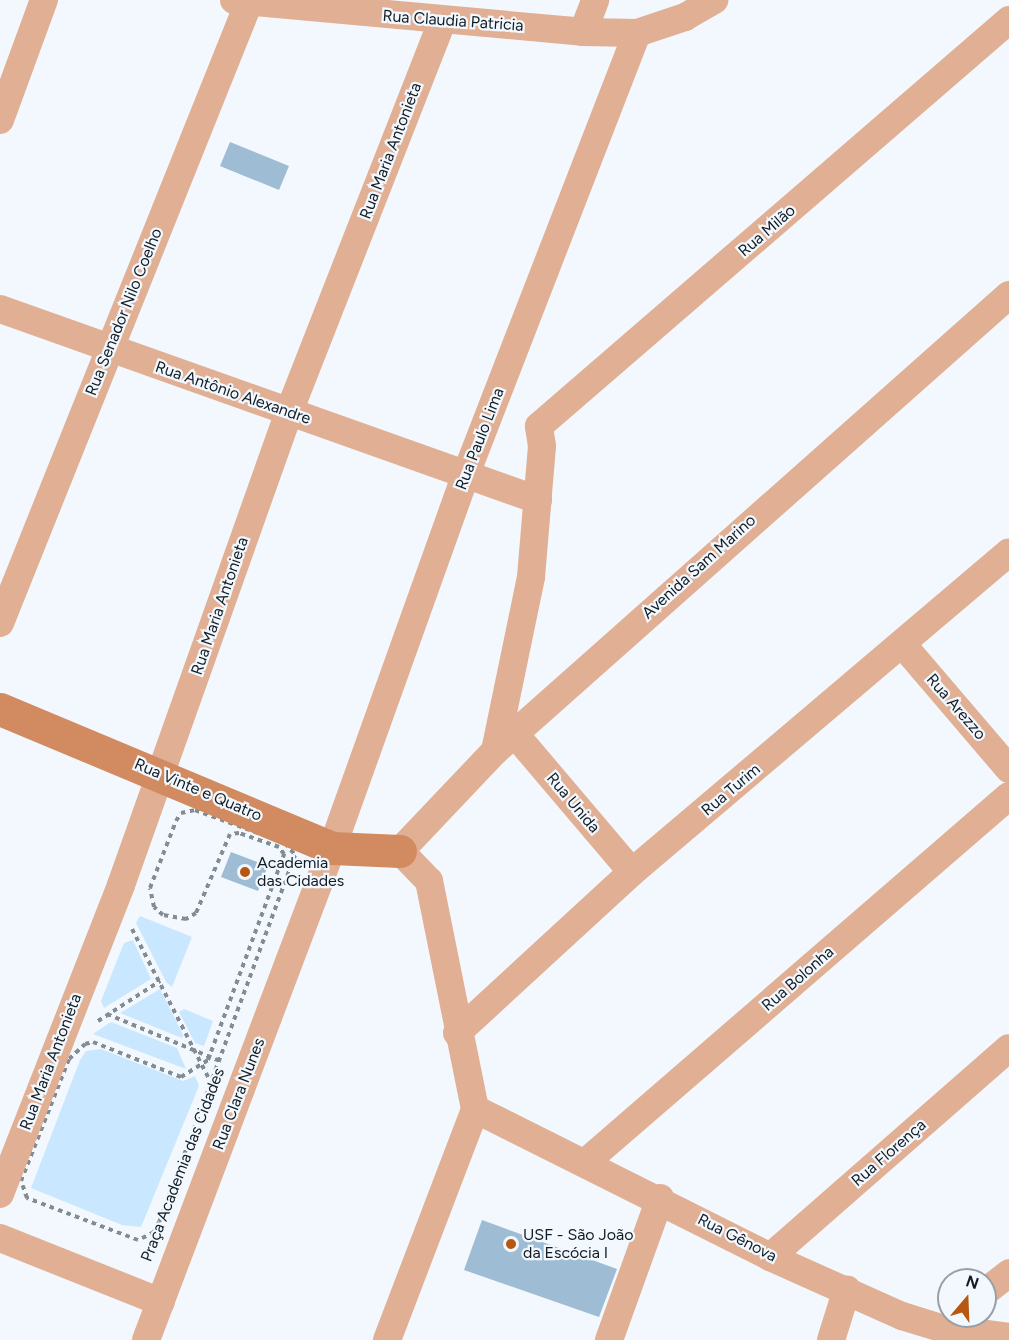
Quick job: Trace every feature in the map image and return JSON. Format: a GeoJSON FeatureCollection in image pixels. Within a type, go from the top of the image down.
{"type":"FeatureCollection","features":[{"type":"Feature","properties":{"kind":"street"},"geometry":{"type":"LineString","coordinates":[[0,120],[5,91],[44,0]]}},
{"type":"Feature","properties":{"kind":"street"},"geometry":{"type":"LineString","coordinates":[[583,32],[595,0]]}},
{"type":"Feature","properties":{"kind":"street","name":"Rua Claudia Patricia"},"geometry":{"type":"LineString","coordinates":[[241,1],[382,8],[443,20],[583,32],[637,33],[685,17],[714,0]]}},
{"type":"Feature","properties":{"kind":"street","name":"Rua Senador Nilo Coelho"},"geometry":{"type":"LineString","coordinates":[[0,623],[109,351],[241,1]]}},
{"type":"Feature","properties":{"kind":"street","name":"Rua Maria Antonieta"},"geometry":{"type":"LineString","coordinates":[[7,1186],[162,774],[289,412],[443,20]]}},
{"type":"Feature","properties":{"kind":"street","name":"Rua Milão"},"geometry":{"type":"LineString","coordinates":[[505,742],[531,577],[542,446],[539,426],[552,410],[680,306],[1009,20]]}},
{"type":"Feature","properties":{"kind":"street","name":"Rua Paulo Lima"},"geometry":{"type":"LineString","coordinates":[[332,848],[466,474],[637,33]]}},
{"type":"Feature","properties":{"kind":"street","name":"Avenida Sam Marino"},"geometry":{"type":"LineString","coordinates":[[400,851],[505,742],[1009,295]]}},
{"type":"Feature","properties":{"kind":"street","name":"Rua Antônio Alexandre"},"geometry":{"type":"LineString","coordinates":[[0,309],[109,351],[537,500]]}},
{"type":"Feature","properties":{"kind":"street","name":"Rua Turim"},"geometry":{"type":"LineString","coordinates":[[457,1033],[632,872],[903,645],[1009,552]]}},
{"type":"Feature","properties":{"kind":"street","name":"Rua Arezzo"},"geometry":{"type":"LineString","coordinates":[[903,645],[1009,769]]}},
{"type":"Feature","properties":{"kind":"street","name":"Rua Vinte e Quatro"},"geometry":{"type":"LineString","coordinates":[[0,709],[162,774],[332,848],[400,851]]}},
{"type":"Feature","properties":{"kind":"street","name":"Rua Unida"},"geometry":{"type":"LineString","coordinates":[[505,742],[632,872]]}},
{"type":"Feature","properties":{"kind":"street","name":"Rua Bolonha"},"geometry":{"type":"LineString","coordinates":[[587,1161],[1009,796]]}},
{"type":"Feature","properties":{"kind":"street","name":"Rua Clara Nunes"},"geometry":{"type":"LineString","coordinates":[[146,1340],[332,848]]}},
{"type":"Feature","properties":{"kind":"street"},"geometry":{"type":"LineString","coordinates":[[387,1340],[475,1109],[457,1033],[429,881],[400,851]]}},
{"type":"Feature","properties":{"kind":"street","name":"Rua Florença"},"geometry":{"type":"LineString","coordinates":[[770,1257],[1009,1048]]}},
{"type":"Feature","properties":{"kind":"street","name":"Rua Gênova"},"geometry":{"type":"LineString","coordinates":[[475,1109],[587,1161],[770,1257],[847,1289],[937,1318]]}},
{"type":"Feature","properties":{"kind":"street"},"geometry":{"type":"LineString","coordinates":[[609,1340],[660,1198]]}},
{"type":"Feature","properties":{"kind":"street"},"geometry":{"type":"LineString","coordinates":[[0,1238],[161,1302]]}},
{"type":"Feature","properties":{"kind":"street"},"geometry":{"type":"LineString","coordinates":[[997,1282],[1009,1273]]}},
{"type":"Feature","properties":{"kind":"street"},"geometry":{"type":"LineString","coordinates":[[831,1340],[847,1289]]}},
{"type":"Feature","properties":{"kind":"street","name":"Rua Gênova"},"geometry":{"type":"LineString","coordinates":[[966,1328],[994,1337]]}},
{"type":"Feature","properties":{"kind":"path"},"geometry":{"type":"LineString","coordinates":[[190,802],[295,843]]}},
{"type":"Feature","properties":{"kind":"path"},"geometry":{"type":"LineString","coordinates":[[195,810],[285,843],[294,855],[220,1060],[159,1222],[145,1239],[27,1198],[21,1181],[77,1049],[93,1042],[182,1077],[203,1067],[210,1056],[284,854],[279,847],[239,833],[230,834],[196,913],[186,919],[163,915],[154,907],[150,888],[176,821],[181,813],[195,810]]}},
{"type":"Feature","properties":{"kind":"path"},"geometry":{"type":"LineString","coordinates":[[128,921],[211,1084]]}},
{"type":"Feature","properties":{"kind":"path"},"geometry":{"type":"LineString","coordinates":[[90,1028],[107,1014],[160,981]]}},
{"type":"Feature","properties":{"kind":"path"},"geometry":{"type":"LineString","coordinates":[[107,1014],[220,1060]]}},
{"type":"Feature","properties":{"kind":"path"},"geometry":{"type":"LineString","coordinates":[[7,1186],[68,1046]]}},
{"type":"Feature","properties":{"kind":"shaded area"},"geometry":{"type":"Polygon","coordinates":[[[140,916],[192,937],[172,987],[166,982],[136,923],[140,916]]]}},
{"type":"Feature","properties":{"kind":"shaded area"},"geometry":{"type":"Polygon","coordinates":[[[133,940],[151,979],[104,1008],[101,1001],[124,943],[133,940]]]}},
{"type":"Feature","properties":{"kind":"shaded area"},"geometry":{"type":"Polygon","coordinates":[[[160,989],[183,1035],[182,1038],[120,1013],[160,989]]]}},
{"type":"Feature","properties":{"kind":"shaded area"},"geometry":{"type":"Polygon","coordinates":[[[184,1009],[213,1021],[204,1046],[195,1043],[179,1012],[184,1009]]]}},
{"type":"Feature","properties":{"kind":"shaded area"},"geometry":{"type":"Polygon","coordinates":[[[111,1022],[177,1048],[186,1069],[93,1034],[111,1022]]]}},
{"type":"Feature","properties":{"kind":"shaded area"},"geometry":{"type":"Polygon","coordinates":[[[101,1049],[183,1081],[195,1076],[199,1086],[141,1227],[122,1225],[31,1188],[80,1060],[86,1051],[101,1049]]]}},
{"type":"Feature","properties":{"kind":"building"},"geometry":{"type":"Polygon","coordinates":[[[230,142],[289,166],[279,190],[220,166],[230,142]]]}},
{"type":"Feature","properties":{"kind":"building","name":"Academia das Cidades"},"geometry":{"type":"Polygon","coordinates":[[[231,852],[268,866],[258,891],[221,877],[231,852]]]}},
{"type":"Feature","properties":{"kind":"building","name":"USF - São João da Escócia I"},"geometry":{"type":"Polygon","coordinates":[[[482,1220],[617,1269],[599,1317],[464,1270],[482,1220]]]}},
{"type":"Feature","properties":{"kind":"place","name":"Academia das Cidades"},"geometry":{"type":"Point","coordinates":[245,872]}},
{"type":"Feature","properties":{"kind":"place","name":"USF - São João da Escócia I"},"geometry":{"type":"Point","coordinates":[511,1244]}}]}
